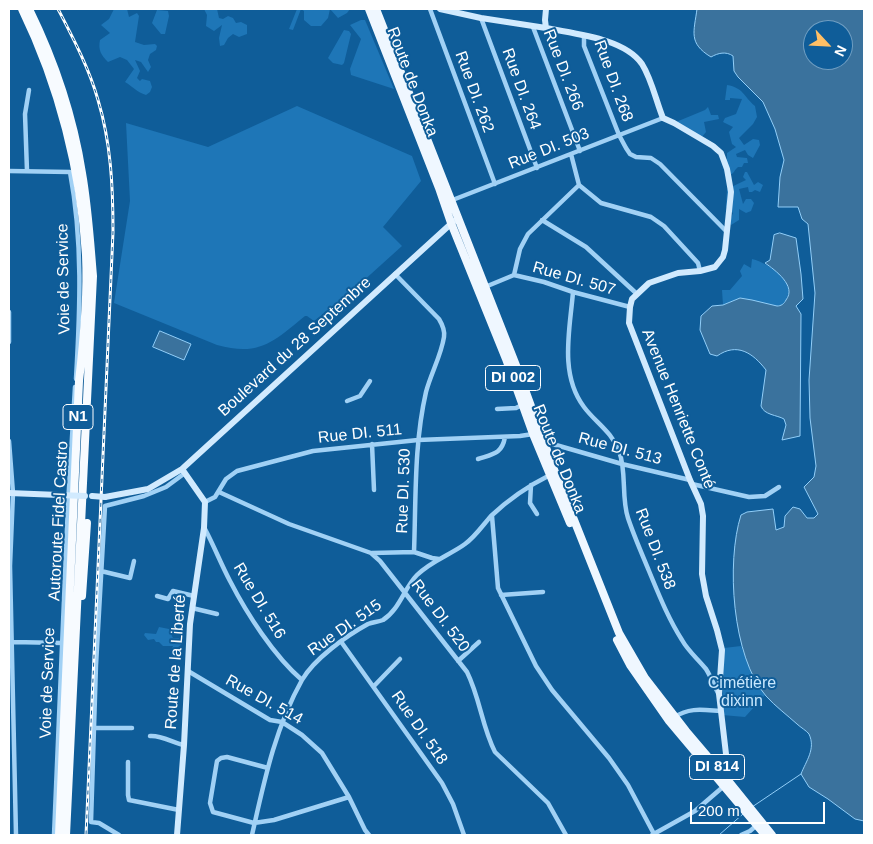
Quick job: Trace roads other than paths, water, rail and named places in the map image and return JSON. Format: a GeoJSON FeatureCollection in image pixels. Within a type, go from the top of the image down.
{"type":"FeatureCollection","features":[{"type":"Feature","properties":{"kind":"highway","name":"Autoroute Fidel Castro"},"geometry":{"type":"LineString","coordinates":[[22,9],[54,89],[70,147],[78,188],[86,254],[85,326],[79,381],[59,835]]}},
{"type":"Feature","properties":{"kind":"highway","name":"Autoroute Fidel Castro"},"geometry":{"type":"LineString","coordinates":[[29,9],[52,60],[72,127],[82,172],[93,276],[66,835]]}},
{"type":"Feature","properties":{"kind":"highway"},"geometry":{"type":"LineString","coordinates":[[54,89],[70,172]]}},
{"type":"Feature","properties":{"kind":"highway"},"geometry":{"type":"LineString","coordinates":[[75,647],[84,583],[94,331],[93,276]]}},
{"type":"Feature","properties":{"kind":"main road","name":"Route de Donka"},"geometry":{"type":"LineString","coordinates":[[369,9],[447,202]]}},
{"type":"Feature","properties":{"kind":"main road","name":"Route de Donka"},"geometry":{"type":"LineString","coordinates":[[376,9],[533,434],[606,608],[617,641],[642,683],[670,721],[684,732]]}},
{"type":"Feature","properties":{"kind":"main road"},"geometry":{"type":"LineString","coordinates":[[440,9],[608,41],[628,51],[637,58],[648,76],[663,118],[713,146],[720,153],[727,169],[731,192],[723,258],[715,266],[700,271],[678,273],[663,277],[649,283],[636,294]]}},
{"type":"Feature","properties":{"kind":"main road"},"geometry":{"type":"LineString","coordinates":[[546,9],[546,28]]}},
{"type":"Feature","properties":{"kind":"main road","name":"Route de Donka"},"geometry":{"type":"LineString","coordinates":[[454,221],[516,365],[544,443],[619,633],[636,666],[675,717],[684,732],[755,820]]}},
{"type":"Feature","properties":{"kind":"main road","name":"Boulevard du 28 Septembre"},"geometry":{"type":"LineString","coordinates":[[11,493],[105,497],[148,489],[184,471],[454,221]]}},
{"type":"Feature","properties":{"kind":"main road","name":"Avenue Henriette Conté"},"geometry":{"type":"LineString","coordinates":[[636,294],[630,307],[629,323],[632,334],[701,504],[703,516],[702,574],[706,596],[722,650],[719,694],[726,754],[725,782]]}},
{"type":"Feature","properties":{"kind":"main road"},"geometry":{"type":"LineString","coordinates":[[184,471],[205,502]]}},
{"type":"Feature","properties":{"kind":"main road","name":"Route de la Liberté"},"geometry":{"type":"LineString","coordinates":[[177,835],[192,608],[204,528],[205,502]]}},
{"type":"Feature","properties":{"kind":"main road"},"geometry":{"type":"LineString","coordinates":[[755,820],[765,835]]}},
{"type":"Feature","properties":{"kind":"main road"},"geometry":{"type":"LineString","coordinates":[[755,820],[772,835]]}},
{"type":"Feature","properties":{"kind":"street","name":"Rue DI. 262"},"geometry":{"type":"LineString","coordinates":[[430,9],[495,184]]}},
{"type":"Feature","properties":{"kind":"street","name":"Rue DI. 264"},"geometry":{"type":"LineString","coordinates":[[482,18],[537,168]]}},
{"type":"Feature","properties":{"kind":"street","name":"Rue DI. 266"},"geometry":{"type":"LineString","coordinates":[[533,27],[580,151]]}},
{"type":"Feature","properties":{"kind":"street","name":"Rue DI. 268"},"geometry":{"type":"LineString","coordinates":[[584,36],[584,46],[619,135],[630,154],[636,157],[651,158],[660,164],[727,232]]}},
{"type":"Feature","properties":{"kind":"street"},"geometry":{"type":"LineString","coordinates":[[28,171],[26,114],[29,90]]}},
{"type":"Feature","properties":{"kind":"street","name":"Rue DI. 503"},"geometry":{"type":"LineString","coordinates":[[447,202],[663,118]]}},
{"type":"Feature","properties":{"kind":"street"},"geometry":{"type":"LineString","coordinates":[[571,154],[579,185],[602,202],[651,217],[664,226],[698,263],[700,271]]}},
{"type":"Feature","properties":{"kind":"street"},"geometry":{"type":"LineString","coordinates":[[9,171],[70,172]]}},
{"type":"Feature","properties":{"kind":"street","name":"Voie de Service"},"geometry":{"type":"LineString","coordinates":[[54,835],[68,505],[81,292],[70,172]]}},
{"type":"Feature","properties":{"kind":"street"},"geometry":{"type":"LineString","coordinates":[[514,275],[520,249],[528,234],[579,185]]}},
{"type":"Feature","properties":{"kind":"street"},"geometry":{"type":"LineString","coordinates":[[542,220],[586,247],[636,294]]}},
{"type":"Feature","properties":{"kind":"street","name":"Rue DI. 530"},"geometry":{"type":"LineString","coordinates":[[395,274],[439,319],[444,330],[444,336],[430,377],[421,413],[418,440],[414,552]]}},
{"type":"Feature","properties":{"kind":"street","name":"Rue DI. 507"},"geometry":{"type":"LineString","coordinates":[[484,288],[514,275],[630,307]]}},
{"type":"Feature","properties":{"kind":"street","name":"Rue DI. 538"},"geometry":{"type":"LineString","coordinates":[[573,292],[568,356],[570,376],[576,394],[584,407],[599,422],[619,450],[627,517],[666,611],[683,642],[706,670],[719,694]]}},
{"type":"Feature","properties":{"kind":"street"},"geometry":{"type":"LineString","coordinates":[[9,312],[9,342]]}},
{"type":"Feature","properties":{"kind":"street"},"geometry":{"type":"LineString","coordinates":[[347,401],[360,396],[370,381]]}},
{"type":"Feature","properties":{"kind":"street"},"geometry":{"type":"LineString","coordinates":[[497,409],[516,408],[522,405]]}},
{"type":"Feature","properties":{"kind":"street","name":"Rue DI. 511"},"geometry":{"type":"LineString","coordinates":[[205,502],[220,492],[226,479],[237,470],[313,452],[418,440],[505,437],[533,434]]}},
{"type":"Feature","properties":{"kind":"street"},"geometry":{"type":"LineString","coordinates":[[478,459],[500,451],[504,445],[505,437]]}},
{"type":"Feature","properties":{"kind":"street"},"geometry":{"type":"LineString","coordinates":[[9,441],[16,835]]}},
{"type":"Feature","properties":{"kind":"street","name":"Rue DI. 513"},"geometry":{"type":"LineString","coordinates":[[544,443],[749,497],[765,496],[779,487]]}},
{"type":"Feature","properties":{"kind":"street"},"geometry":{"type":"LineString","coordinates":[[372,444],[374,490]]}},
{"type":"Feature","properties":{"kind":"street"},"geometry":{"type":"LineString","coordinates":[[119,835],[99,823],[91,822],[96,665],[105,506],[144,496],[166,487],[184,471]]}},
{"type":"Feature","properties":{"kind":"street","name":"Rue DI. 515"},"geometry":{"type":"LineString","coordinates":[[252,835],[268,768],[282,722],[302,680],[311,667],[322,656],[342,642],[370,624],[382,620],[394,609],[417,575],[439,558],[466,544],[515,495],[550,475]]}},
{"type":"Feature","properties":{"kind":"street"},"geometry":{"type":"LineString","coordinates":[[531,486],[530,503],[537,514]]}},
{"type":"Feature","properties":{"kind":"street","name":"Rue DI. 520"},"geometry":{"type":"LineString","coordinates":[[220,492],[289,524],[371,553],[380,561],[467,672],[474,686],[490,742],[495,752],[548,802],[566,835]]}},
{"type":"Feature","properties":{"kind":"street"},"geometry":{"type":"LineString","coordinates":[[492,516],[498,588],[536,666],[552,690],[609,758],[628,786],[653,835],[695,811],[725,782]]}},
{"type":"Feature","properties":{"kind":"street","name":"Rue DI. 516"},"geometry":{"type":"LineString","coordinates":[[204,528],[230,581],[248,611],[290,670],[302,680]]}},
{"type":"Feature","properties":{"kind":"street"},"geometry":{"type":"LineString","coordinates":[[371,553],[414,552],[432,558],[439,558]]}},
{"type":"Feature","properties":{"kind":"street"},"geometry":{"type":"LineString","coordinates":[[101,571],[130,578],[134,561]]}},
{"type":"Feature","properties":{"kind":"street"},"geometry":{"type":"LineString","coordinates":[[157,596],[168,599],[173,591],[194,596]]}},
{"type":"Feature","properties":{"kind":"street"},"geometry":{"type":"LineString","coordinates":[[501,595],[543,592]]}},
{"type":"Feature","properties":{"kind":"street"},"geometry":{"type":"LineString","coordinates":[[192,608],[216,614]]}},
{"type":"Feature","properties":{"kind":"street"},"geometry":{"type":"LineString","coordinates":[[13,642],[62,643]]}},
{"type":"Feature","properties":{"kind":"street","name":"Rue DI. 518"},"geometry":{"type":"LineString","coordinates":[[342,642],[442,782],[454,804],[464,835]]}},
{"type":"Feature","properties":{"kind":"street"},"geometry":{"type":"LineString","coordinates":[[458,661],[479,642]]}},
{"type":"Feature","properties":{"kind":"street"},"geometry":{"type":"LineString","coordinates":[[374,686],[400,659]]}},
{"type":"Feature","properties":{"kind":"street","name":"Rue DI. 514"},"geometry":{"type":"LineString","coordinates":[[188,671],[270,720],[282,722],[302,735],[322,753],[349,797],[369,835]]}},
{"type":"Feature","properties":{"kind":"street"},"geometry":{"type":"LineString","coordinates":[[675,717],[683,711],[720,711]]}},
{"type":"Feature","properties":{"kind":"street"},"geometry":{"type":"LineString","coordinates":[[95,728],[132,728]]}},
{"type":"Feature","properties":{"kind":"street"},"geometry":{"type":"LineString","coordinates":[[150,736],[161,737],[184,745]]}},
{"type":"Feature","properties":{"kind":"street"},"geometry":{"type":"LineString","coordinates":[[268,768],[227,757],[217,761],[210,803],[213,812],[254,823],[274,820],[349,797]]}},
{"type":"Feature","properties":{"kind":"street"},"geometry":{"type":"LineString","coordinates":[[128,762],[129,800],[179,810]]}},
{"type":"Feature","properties":{"kind":"street"},"geometry":{"type":"LineString","coordinates":[[741,835],[750,832],[755,820]]}},
{"type":"Feature","properties":{"kind":"waterway"},"geometry":{"type":"LineString","coordinates":[[752,807],[801,774]]}},
{"type":"Feature","properties":{"kind":"waterway"},"geometry":{"type":"LineString","coordinates":[[719,835],[743,814]]}},
{"type":"Feature","properties":{"kind":"railway"},"geometry":{"type":"LineString","coordinates":[[58,9],[75,42],[98,100],[106,132],[112,198],[113,232],[86,835]]}},
{"type":"Feature","properties":{"kind":"park label","name":"Cimétière dixinn"},"geometry":{"type":"Point","coordinates":[742,693]}}]}
